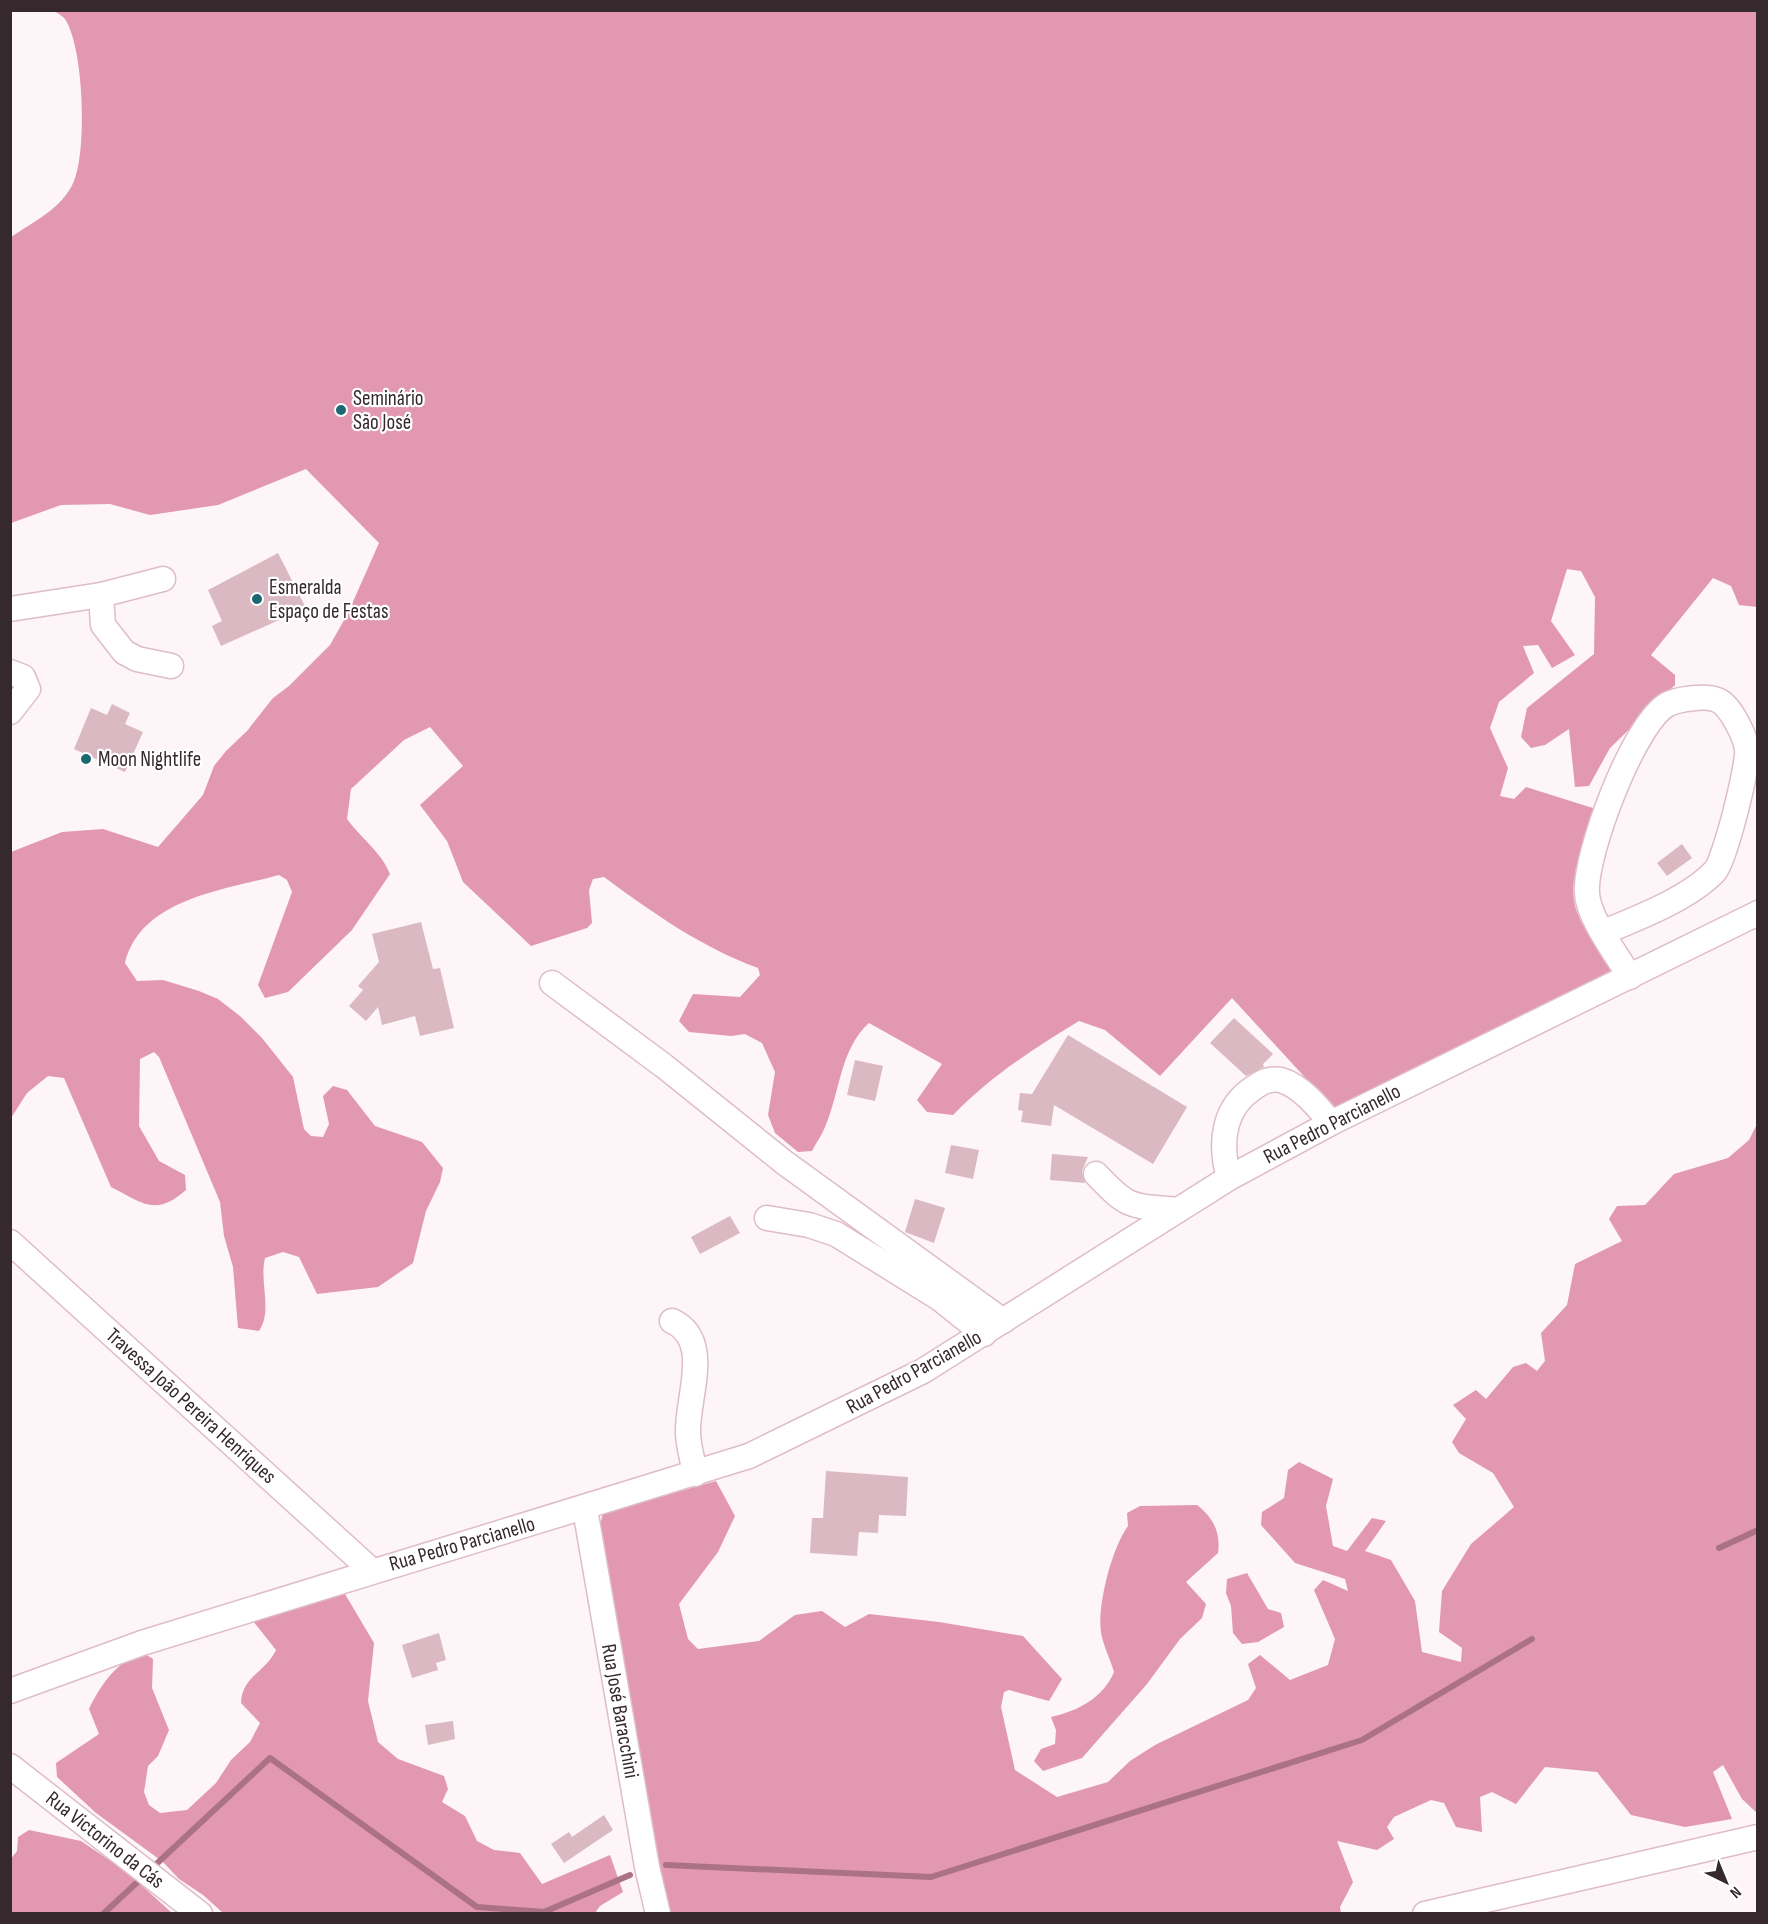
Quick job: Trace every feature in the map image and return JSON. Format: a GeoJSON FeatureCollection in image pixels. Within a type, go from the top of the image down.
{"type":"FeatureCollection","features":[{"type":"Feature","properties":{"kind":"street"},"geometry":{"type":"LineString","coordinates":[[10,609],[101,595],[163,579]]}},
{"type":"Feature","properties":{"kind":"street"},"geometry":{"type":"LineString","coordinates":[[101,595],[103,625],[124,652],[137,659],[171,666]]}},
{"type":"Feature","properties":{"kind":"street"},"geometry":{"type":"LineString","coordinates":[[10,672],[23,676],[28,688],[10,712]]}},
{"type":"Feature","properties":{"kind":"street"},"geometry":{"type":"LineString","coordinates":[[1604,933],[1694,889],[1716,870],[1730,836],[1747,750],[1730,709],[1717,699],[1684,700],[1668,705],[1654,717],[1625,761],[1588,864],[1587,894],[1604,933],[1630,977]]}},
{"type":"Feature","properties":{"kind":"street","name":"Rua Pedro Parcianello"},"geometry":{"type":"LineString","coordinates":[[10,1691],[142,1643],[371,1570],[585,1509],[749,1456],[923,1371],[1229,1178],[1331,1123],[1758,914]]}},
{"type":"Feature","properties":{"kind":"street"},"geometry":{"type":"LineString","coordinates":[[552,983],[664,1066],[993,1328]]}},
{"type":"Feature","properties":{"kind":"street"},"geometry":{"type":"LineString","coordinates":[[1229,1178],[1225,1162],[1224,1134],[1231,1111],[1241,1095],[1265,1080],[1281,1080],[1298,1090],[1318,1107],[1331,1123]]}},
{"type":"Feature","properties":{"kind":"street"},"geometry":{"type":"LineString","coordinates":[[1096,1174],[1120,1199],[1130,1205],[1178,1210]]}},
{"type":"Feature","properties":{"kind":"street"},"geometry":{"type":"LineString","coordinates":[[766,1218],[809,1225],[836,1234],[939,1298],[993,1328]]}},
{"type":"Feature","properties":{"kind":"street","name":"Travessa João Pereira Henriques"},"geometry":{"type":"LineString","coordinates":[[10,1242],[371,1570]]}},
{"type":"Feature","properties":{"kind":"street"},"geometry":{"type":"LineString","coordinates":[[672,1322],[683,1327],[692,1337],[695,1373],[689,1405],[688,1435],[695,1474]]}},
{"type":"Feature","properties":{"kind":"street","name":"Rua José Baracchini"},"geometry":{"type":"LineString","coordinates":[[585,1509],[647,1867],[658,1914]]}},
{"type":"Feature","properties":{"kind":"street","name":"Rua Victorino da Cás"},"geometry":{"type":"LineString","coordinates":[[10,1766],[200,1914]]}},
{"type":"Feature","properties":{"kind":"street"},"geometry":{"type":"LineString","coordinates":[[1425,1914],[1758,1837]]}},
{"type":"Feature","properties":{"kind":"shaded area"},"geometry":{"type":"Polygon","coordinates":[[[54,11],[1757,11],[1757,607],[1739,605],[1731,586],[1713,578],[1651,655],[1675,675],[1675,685],[1610,748],[1589,786],[1575,787],[1569,729],[1545,745],[1531,748],[1521,737],[1527,708],[1594,654],[1595,597],[1581,571],[1567,569],[1551,621],[1575,655],[1552,668],[1538,645],[1523,646],[1534,673],[1499,702],[1490,728],[1508,768],[1500,796],[1514,799],[1526,787],[1596,809],[1578,860],[1574,900],[1584,928],[1614,972],[1334,1109],[1232,998],[1160,1076],[1105,1030],[1079,1021],[1013,1064],[953,1115],[927,1112],[917,1100],[942,1064],[869,1023],[859,1034],[846,1058],[830,1114],[821,1136],[812,1151],[798,1152],[775,1133],[768,1115],[775,1072],[762,1043],[745,1034],[731,1036],[689,1032],[679,1021],[693,994],[740,997],[760,975],[758,968],[697,939],[659,916],[604,877],[593,879],[589,890],[592,923],[587,928],[531,946],[463,882],[447,841],[420,805],[463,766],[430,727],[404,740],[351,789],[347,819],[377,852],[390,874],[352,930],[288,992],[265,998],[258,985],[292,892],[287,880],[279,875],[211,892],[167,911],[148,924],[134,941],[125,963],[137,981],[163,980],[199,991],[218,999],[240,1016],[262,1038],[293,1077],[304,1129],[311,1136],[323,1137],[329,1124],[323,1096],[333,1086],[347,1090],[375,1126],[422,1142],[443,1168],[440,1182],[426,1211],[413,1263],[378,1287],[317,1294],[299,1257],[283,1252],[265,1258],[263,1323],[259,1331],[238,1328],[233,1267],[224,1236],[220,1202],[159,1057],[154,1052],[140,1059],[139,1126],[159,1161],[185,1175],[186,1190],[166,1203],[149,1205],[111,1187],[64,1078],[48,1076],[27,1093],[11,1118],[11,852],[62,832],[103,829],[158,847],[203,795],[214,766],[226,751],[247,731],[273,698],[289,686],[330,645],[348,613],[379,543],[306,469],[218,505],[150,515],[110,504],[61,505],[11,523],[11,237],[47,214],[63,199],[74,181],[81,146],[82,99],[76,52],[65,19],[54,11]]]}},
{"type":"Feature","properties":{"kind":"shaded area"},"geometry":{"type":"Polygon","coordinates":[[[1757,1124],[1757,1813],[1742,1799],[1723,1765],[1713,1772],[1732,1819],[1685,1827],[1631,1815],[1597,1772],[1545,1767],[1516,1804],[1492,1792],[1480,1797],[1482,1832],[1456,1827],[1444,1803],[1431,1800],[1394,1817],[1387,1827],[1394,1839],[1377,1850],[1337,1841],[1353,1882],[1340,1907],[1341,1913],[667,1913],[633,1712],[598,1533],[603,1513],[716,1481],[735,1516],[718,1552],[679,1604],[688,1639],[698,1649],[759,1641],[795,1615],[822,1611],[845,1627],[869,1614],[939,1622],[1023,1636],[1062,1679],[1049,1701],[1009,1690],[1004,1692],[1001,1707],[1015,1770],[1057,1797],[1108,1782],[1130,1761],[1155,1745],[1248,1700],[1256,1688],[1248,1664],[1260,1655],[1290,1680],[1328,1665],[1335,1639],[1314,1590],[1323,1580],[1348,1591],[1345,1579],[1295,1563],[1261,1525],[1262,1512],[1284,1498],[1288,1470],[1299,1462],[1333,1479],[1326,1506],[1333,1546],[1347,1551],[1372,1518],[1386,1521],[1365,1551],[1391,1560],[1415,1601],[1422,1652],[1461,1662],[1462,1648],[1439,1632],[1442,1591],[1471,1544],[1514,1507],[1493,1473],[1459,1453],[1452,1442],[1466,1419],[1453,1405],[1476,1390],[1486,1399],[1513,1367],[1526,1363],[1537,1371],[1545,1361],[1541,1333],[1567,1305],[1575,1264],[1622,1241],[1609,1219],[1617,1206],[1645,1205],[1674,1174],[1728,1158],[1749,1140],[1757,1124]]]}},
{"type":"Feature","properties":{"kind":"shaded area"},"geometry":{"type":"Polygon","coordinates":[[[1197,1505],[1215,1526],[1219,1546],[1218,1553],[1186,1582],[1206,1604],[1202,1618],[1180,1639],[1147,1684],[1082,1758],[1043,1771],[1034,1761],[1041,1749],[1055,1744],[1056,1730],[1051,1717],[1071,1711],[1088,1702],[1103,1689],[1114,1672],[1101,1632],[1101,1607],[1111,1562],[1128,1526],[1127,1513],[1140,1506],[1197,1505]]]}},
{"type":"Feature","properties":{"kind":"shaded area"},"geometry":{"type":"Polygon","coordinates":[[[1247,1573],[1268,1609],[1281,1613],[1284,1627],[1258,1642],[1242,1644],[1233,1633],[1231,1606],[1226,1593],[1227,1579],[1247,1573]]]}},
{"type":"Feature","properties":{"kind":"shaded area"},"geometry":{"type":"Polygon","coordinates":[[[345,1594],[374,1643],[368,1701],[378,1742],[398,1759],[444,1776],[448,1789],[442,1802],[465,1816],[477,1841],[494,1850],[520,1853],[542,1884],[610,1855],[623,1892],[600,1906],[595,1913],[223,1913],[203,1895],[179,1879],[163,1862],[96,1813],[57,1777],[56,1763],[99,1734],[89,1709],[104,1683],[124,1662],[142,1652],[153,1659],[152,1688],[169,1730],[158,1756],[148,1766],[144,1792],[149,1805],[160,1813],[187,1810],[216,1783],[231,1760],[250,1742],[260,1723],[241,1703],[242,1694],[245,1686],[276,1650],[249,1616],[277,1604],[345,1594]]]}},
{"type":"Feature","properties":{"kind":"shaded area"},"geometry":{"type":"Polygon","coordinates":[[[29,1830],[81,1841],[127,1872],[172,1913],[11,1913],[10,1860],[17,1851],[18,1837],[29,1830]]]}},
{"type":"Feature","properties":{"kind":"building","name":"Esmeralda Espaço de Festas"},"geometry":{"type":"Polygon","coordinates":[[[278,553],[306,608],[221,646],[212,626],[222,621],[208,590],[278,553]]]}},
{"type":"Feature","properties":{"kind":"building"},"geometry":{"type":"Polygon","coordinates":[[[112,704],[130,713],[125,724],[143,732],[125,772],[74,749],[91,708],[107,715],[112,704]]]}},
{"type":"Feature","properties":{"kind":"building"},"geometry":{"type":"Polygon","coordinates":[[[1682,844],[1692,858],[1667,876],[1657,863],[1682,844]]]}},
{"type":"Feature","properties":{"kind":"building"},"geometry":{"type":"Polygon","coordinates":[[[421,922],[433,969],[440,968],[454,1028],[420,1036],[415,1016],[382,1025],[378,1007],[366,1021],[349,1006],[363,990],[358,986],[379,962],[372,934],[421,922]]]}},
{"type":"Feature","properties":{"kind":"building"},"geometry":{"type":"Polygon","coordinates":[[[1234,1018],[1273,1054],[1263,1064],[1264,1067],[1246,1076],[1210,1043],[1234,1018]]]}},
{"type":"Feature","properties":{"kind":"building"},"geometry":{"type":"Polygon","coordinates":[[[1068,1035],[1187,1107],[1153,1164],[1054,1105],[1051,1126],[1021,1122],[1023,1111],[1018,1110],[1020,1093],[1032,1094],[1068,1035]]]}},
{"type":"Feature","properties":{"kind":"building"},"geometry":{"type":"Polygon","coordinates":[[[855,1060],[883,1066],[875,1101],[847,1095],[855,1060]]]}},
{"type":"Feature","properties":{"kind":"building"},"geometry":{"type":"Polygon","coordinates":[[[951,1145],[979,1150],[973,1179],[945,1173],[951,1145]]]}},
{"type":"Feature","properties":{"kind":"building"},"geometry":{"type":"Polygon","coordinates":[[[1052,1154],[1088,1157],[1082,1171],[1085,1183],[1050,1180],[1052,1154]]]}},
{"type":"Feature","properties":{"kind":"building"},"geometry":{"type":"Polygon","coordinates":[[[915,1199],[945,1208],[934,1243],[905,1232],[915,1199]]]}},
{"type":"Feature","properties":{"kind":"building"},"geometry":{"type":"Polygon","coordinates":[[[730,1216],[740,1233],[700,1254],[691,1237],[730,1216]]]}},
{"type":"Feature","properties":{"kind":"building"},"geometry":{"type":"Polygon","coordinates":[[[826,1471],[908,1477],[906,1516],[879,1515],[878,1533],[859,1532],[857,1556],[810,1553],[812,1518],[823,1518],[826,1471]]]}},
{"type":"Feature","properties":{"kind":"building"},"geometry":{"type":"Polygon","coordinates":[[[439,1633],[446,1660],[436,1663],[438,1670],[412,1678],[402,1645],[439,1633]]]}},
{"type":"Feature","properties":{"kind":"building"},"geometry":{"type":"Polygon","coordinates":[[[453,1721],[455,1739],[428,1745],[425,1725],[453,1721]]]}},
{"type":"Feature","properties":{"kind":"building"},"geometry":{"type":"Polygon","coordinates":[[[604,1815],[613,1830],[564,1863],[551,1844],[569,1832],[572,1837],[604,1815]]]}},
{"type":"Feature","properties":{"kind":"waterway"},"geometry":{"type":"LineString","coordinates":[[1719,1548],[1758,1530]]}},
{"type":"Feature","properties":{"kind":"waterway"},"geometry":{"type":"LineString","coordinates":[[666,1865],[931,1877],[1362,1740],[1532,1639]]}},
{"type":"Feature","properties":{"kind":"waterway"},"geometry":{"type":"LineString","coordinates":[[151,1869],[270,1758],[477,1907],[544,1912],[630,1875]]}},
{"type":"Feature","properties":{"kind":"waterway"},"geometry":{"type":"LineString","coordinates":[[103,1914],[144,1876]]}},
{"type":"Feature","properties":{"kind":"place","name":"Seminário São José"},"geometry":{"type":"Point","coordinates":[341,410]}},
{"type":"Feature","properties":{"kind":"place","name":"Esmeralda Espaço de Festas"},"geometry":{"type":"Point","coordinates":[257,599]}},
{"type":"Feature","properties":{"kind":"place","name":"Moon Nightlife"},"geometry":{"type":"Point","coordinates":[86,759]}}]}
